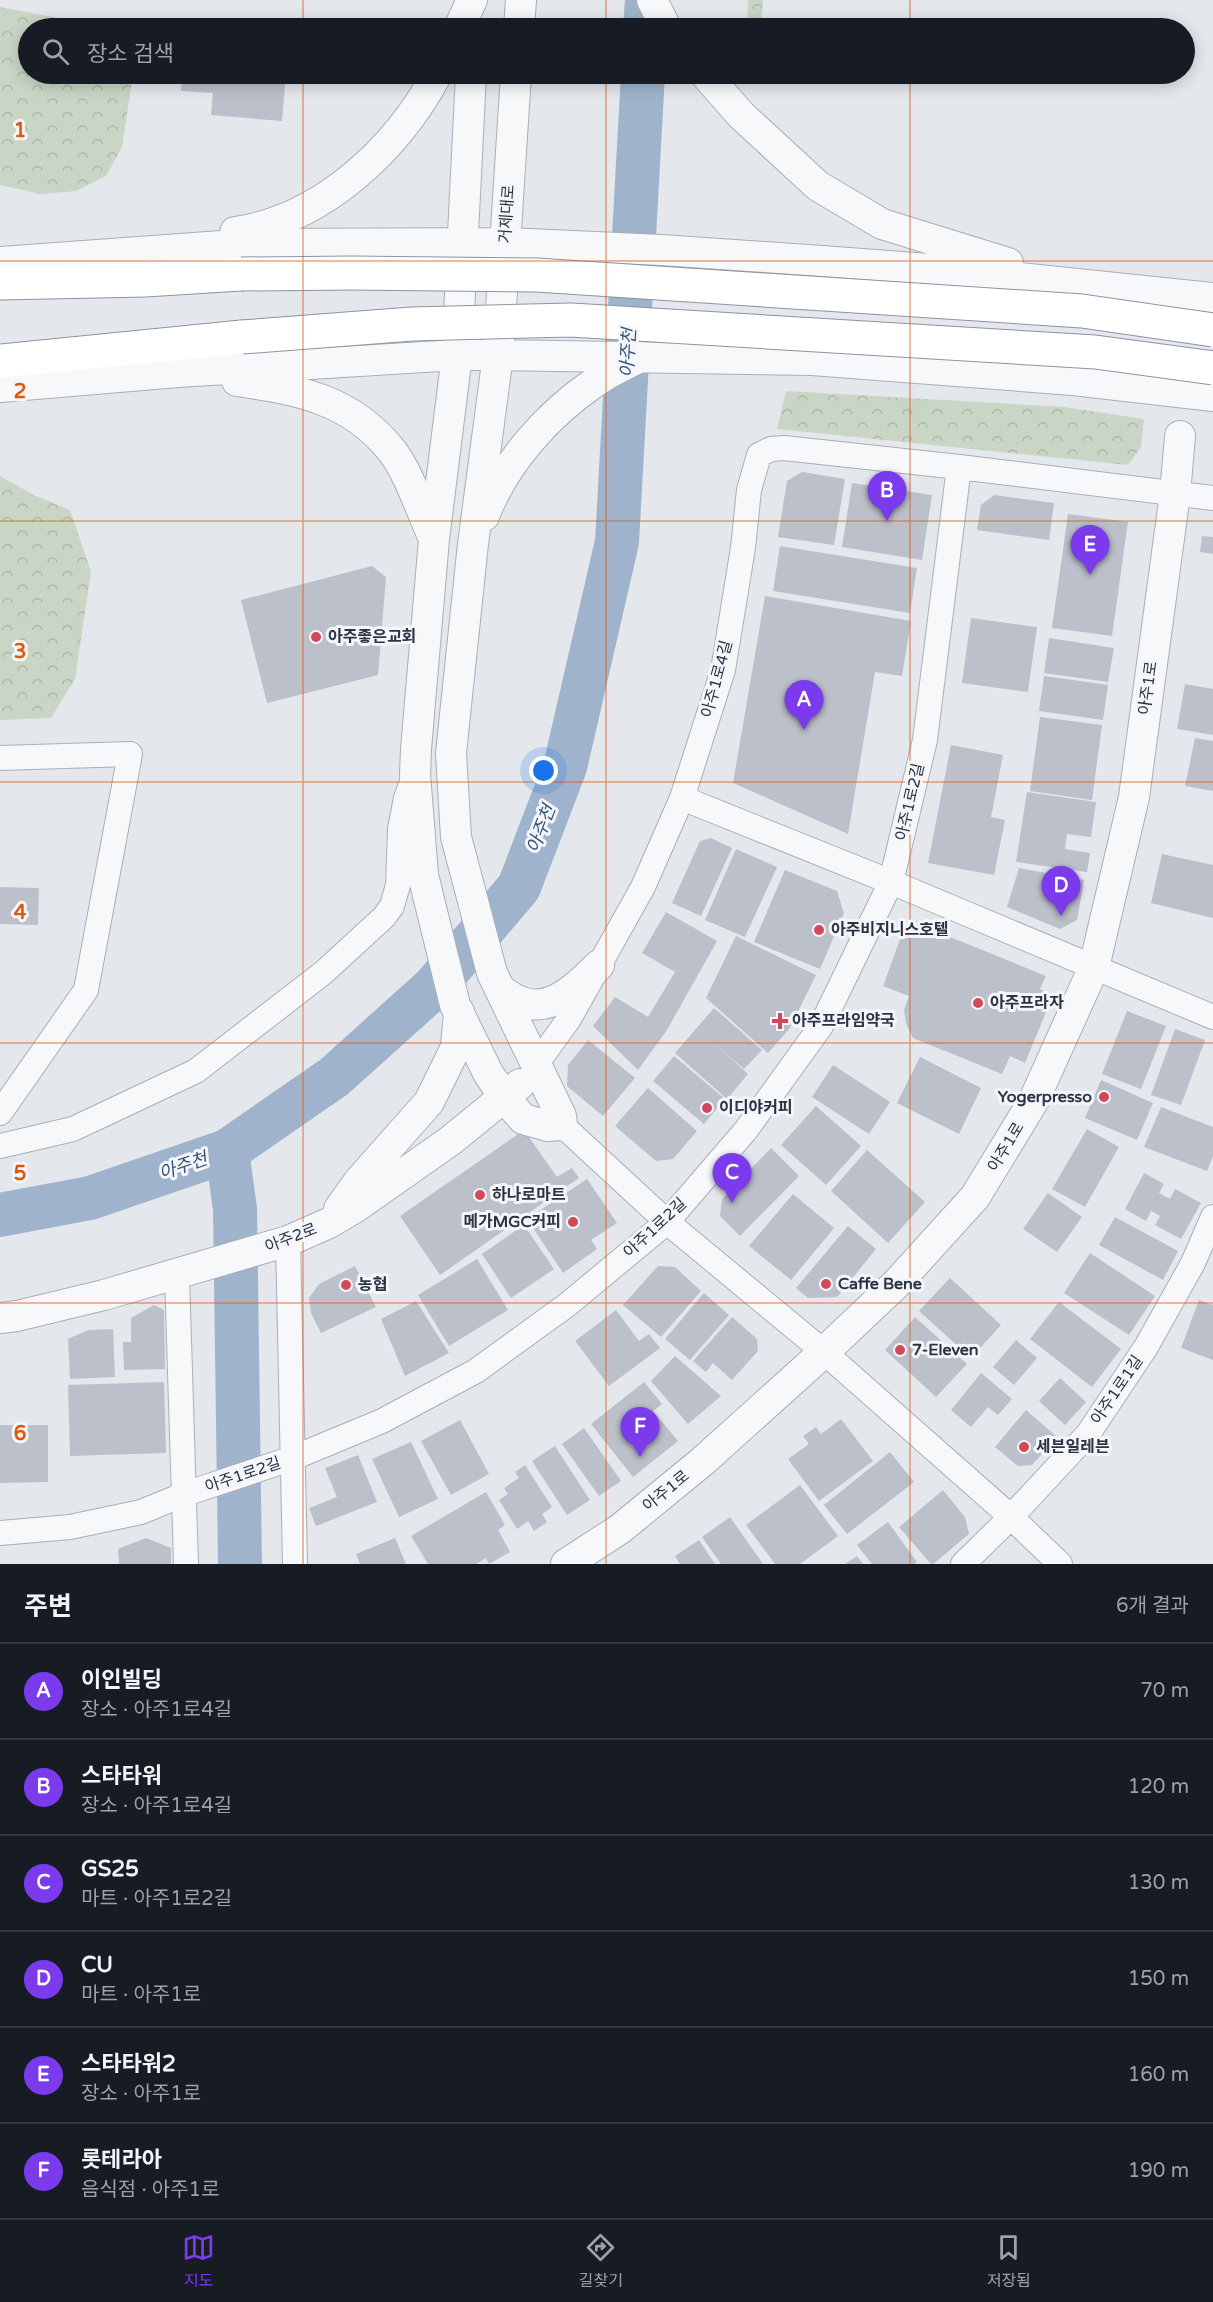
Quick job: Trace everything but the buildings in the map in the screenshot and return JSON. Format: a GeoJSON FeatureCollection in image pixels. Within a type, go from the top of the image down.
{"type":"FeatureCollection","features":[{"type":"Feature","properties":{"kind":"highway"},"geometry":{"type":"LineString","coordinates":[[0,283],[145,280],[241,274],[537,275],[1082,311],[1213,330]]}},
{"type":"Feature","properties":{"kind":"highway"},"geometry":{"type":"LineString","coordinates":[[0,361],[242,337],[412,324],[571,320],[1095,352],[1213,368]]}},
{"type":"Feature","properties":{"kind":"street"},"geometry":{"type":"LineString","coordinates":[[464,18],[473,0]]}},
{"type":"Feature","properties":{"kind":"street"},"geometry":{"type":"LineString","coordinates":[[473,0],[473,18]]}},
{"type":"Feature","properties":{"kind":"street"},"geometry":{"type":"LineString","coordinates":[[520,18],[521,0]]}},
{"type":"Feature","properties":{"kind":"street"},"geometry":{"type":"LineString","coordinates":[[652,0],[661,18]]}},
{"type":"Feature","properties":{"kind":"street"},"geometry":{"type":"LineString","coordinates":[[160,252],[207,236],[250,230],[291,217],[348,181],[390,142],[421,104],[432,84]]}},
{"type":"Feature","properties":{"kind":"street"},"geometry":{"type":"LineString","coordinates":[[470,84],[457,355],[434,539],[415,774],[423,875],[457,1008],[488,1073],[523,1119],[548,1126],[562,1125]]}},
{"type":"Feature","properties":{"kind":"street","name":"거제대로"},"geometry":{"type":"LineString","coordinates":[[473,544],[498,355],[515,84]]}},
{"type":"Feature","properties":{"kind":"street"},"geometry":{"type":"LineString","coordinates":[[714,84],[741,115],[818,186],[882,224],[1074,284]]}},
{"type":"Feature","properties":{"kind":"street"},"geometry":{"type":"LineString","coordinates":[[0,262],[249,244],[505,243],[822,261],[1213,298]]}},
{"type":"Feature","properties":{"kind":"street"},"geometry":{"type":"LineString","coordinates":[[0,387],[178,372],[457,355],[549,355],[812,360],[1073,380],[1213,396]]}},
{"type":"Feature","properties":{"kind":"street"},"geometry":{"type":"LineString","coordinates":[[641,356],[595,381],[526,443],[489,502],[473,544],[451,753],[456,837],[496,981],[551,1093],[561,1116],[562,1125],[667,1222],[824,1352],[1011,1517],[1060,1564]]}},
{"type":"Feature","properties":{"kind":"street"},"geometry":{"type":"LineString","coordinates":[[178,372],[291,389],[336,405],[358,418],[392,452],[406,475],[434,539]]}},
{"type":"Feature","properties":{"kind":"street","name":"아주1로"},"geometry":{"type":"LineString","coordinates":[[566,1564],[620,1529],[703,1461],[896,1284],[975,1197],[1034,1100],[1094,967],[1134,797],[1175,494],[1180,436]]}},
{"type":"Feature","properties":{"kind":"street","name":"아주1로4길"},"geometry":{"type":"LineString","coordinates":[[536,1066],[568,1019],[644,887],[682,798],[723,670],[743,548],[749,490],[759,455],[784,448],[958,467]]}},
{"type":"Feature","properties":{"kind":"street"},"geometry":{"type":"LineString","coordinates":[[958,467],[1213,498]]}},
{"type":"Feature","properties":{"kind":"street","name":"아주1로2길"},"geometry":{"type":"LineString","coordinates":[[0,1533],[69,1527],[141,1512],[185,1494],[293,1458],[382,1421],[476,1371],[567,1305],[667,1222],[746,1130],[821,1026],[891,882],[925,740],[958,467]]}},
{"type":"Feature","properties":{"kind":"street"},"geometry":{"type":"LineString","coordinates":[[0,758],[130,754],[86,990],[0,1113]]}},
{"type":"Feature","properties":{"kind":"street"},"geometry":{"type":"LineString","coordinates":[[0,1146],[73,1128],[196,1071],[323,973],[392,906],[398,885],[400,829],[406,798],[415,774]]}},
{"type":"Feature","properties":{"kind":"street"},"geometry":{"type":"LineString","coordinates":[[682,798],[891,882],[1213,1017]]}},
{"type":"Feature","properties":{"kind":"street"},"geometry":{"type":"LineString","coordinates":[[496,981],[510,997],[524,1003],[544,1005],[579,987],[599,965]]}},
{"type":"Feature","properties":{"kind":"street"},"geometry":{"type":"LineString","coordinates":[[329,1223],[359,1181],[429,1102],[456,1047],[457,1008]]}},
{"type":"Feature","properties":{"kind":"street","name":"아주2로"},"geometry":{"type":"LineString","coordinates":[[0,1318],[17,1316],[177,1275],[288,1241],[329,1223],[356,1207],[450,1141],[504,1097],[536,1066]]}},
{"type":"Feature","properties":{"kind":"street","name":"아주1로1길"},"geometry":{"type":"LineString","coordinates":[[963,1564],[1011,1517],[1088,1434],[1146,1347],[1193,1263],[1213,1217]]}},
{"type":"Feature","properties":{"kind":"street"},"geometry":{"type":"LineString","coordinates":[[288,1241],[295,1564]]}},
{"type":"Feature","properties":{"kind":"street"},"geometry":{"type":"LineString","coordinates":[[177,1275],[186,1564]]}},
{"type":"Feature","properties":{"kind":"green space"},"geometry":{"type":"Polygon","coordinates":[[[748,0],[763,0],[762,18],[747,18],[748,0]]]}},
{"type":"Feature","properties":{"kind":"green space"},"geometry":{"type":"Polygon","coordinates":[[[0,7],[59,18],[18,18],[18,84],[131,84],[122,147],[106,176],[76,191],[41,194],[0,185],[0,7]]]}},
{"type":"Feature","properties":{"kind":"green space"},"geometry":{"type":"Polygon","coordinates":[[[786,391],[1064,407],[1144,419],[1141,447],[1128,465],[777,429],[786,391]]]}},
{"type":"Feature","properties":{"kind":"green space"},"geometry":{"type":"Polygon","coordinates":[[[0,476],[36,496],[70,510],[91,572],[75,679],[51,718],[0,720],[0,476]]]}},
{"type":"Feature","properties":{"kind":"waterway","name":"아주천"},"geometry":{"type":"LineString","coordinates":[[646,18],[647,0]]}},
{"type":"Feature","properties":{"kind":"waterway","name":"아주천"},"geometry":{"type":"LineString","coordinates":[[0,1215],[90,1198],[227,1151],[334,1077],[434,987],[519,887],[565,767],[617,542],[642,84]]}},
{"type":"Feature","properties":{"kind":"waterway"},"geometry":{"type":"LineString","coordinates":[[227,1151],[235,1209],[240,1564]]}},
{"type":"Feature","properties":{"kind":"place","name":"스타타워"},"geometry":{"type":"Point","coordinates":[887,521]}},
{"type":"Feature","properties":{"kind":"place","name":"스타타워2"},"geometry":{"type":"Point","coordinates":[1090,575]}},
{"type":"Feature","properties":{"kind":"place","name":"아주좋은교회"},"geometry":{"type":"Point","coordinates":[316,637]}},
{"type":"Feature","properties":{"kind":"place","name":"이인빌딩"},"geometry":{"type":"Point","coordinates":[804,730]}},
{"type":"Feature","properties":{"kind":"place","name":"CU"},"geometry":{"type":"Point","coordinates":[1061,916]}},
{"type":"Feature","properties":{"kind":"place","name":"아주비지니스호텔"},"geometry":{"type":"Point","coordinates":[819,930]}},
{"type":"Feature","properties":{"kind":"place","name":"아주프라자"},"geometry":{"type":"Point","coordinates":[978,1003]}},
{"type":"Feature","properties":{"kind":"place","name":"아주프라임약국"},"geometry":{"type":"Point","coordinates":[780,1021]}},
{"type":"Feature","properties":{"kind":"place","name":"Yogerpresso"},"geometry":{"type":"Point","coordinates":[1104,1097]}},
{"type":"Feature","properties":{"kind":"place","name":"이디야커피"},"geometry":{"type":"Point","coordinates":[707,1108]}},
{"type":"Feature","properties":{"kind":"place","name":"하나로마트"},"geometry":{"type":"Point","coordinates":[480,1195]}},
{"type":"Feature","properties":{"kind":"place","name":"GS25"},"geometry":{"type":"Point","coordinates":[732,1203]}},
{"type":"Feature","properties":{"kind":"place","name":"메가MGC커피"},"geometry":{"type":"Point","coordinates":[573,1222]}},
{"type":"Feature","properties":{"kind":"place","name":"Caffe Bene"},"geometry":{"type":"Point","coordinates":[826,1284]}},
{"type":"Feature","properties":{"kind":"place","name":"농협"},"geometry":{"type":"Point","coordinates":[346,1285]}},
{"type":"Feature","properties":{"kind":"place","name":"7-Eleven"},"geometry":{"type":"Point","coordinates":[900,1350]}},
{"type":"Feature","properties":{"kind":"place","name":"세븐일레븐"},"geometry":{"type":"Point","coordinates":[1024,1447]}},
{"type":"Feature","properties":{"kind":"place","name":"롯테라아"},"geometry":{"type":"Point","coordinates":[640,1457]}}]}
